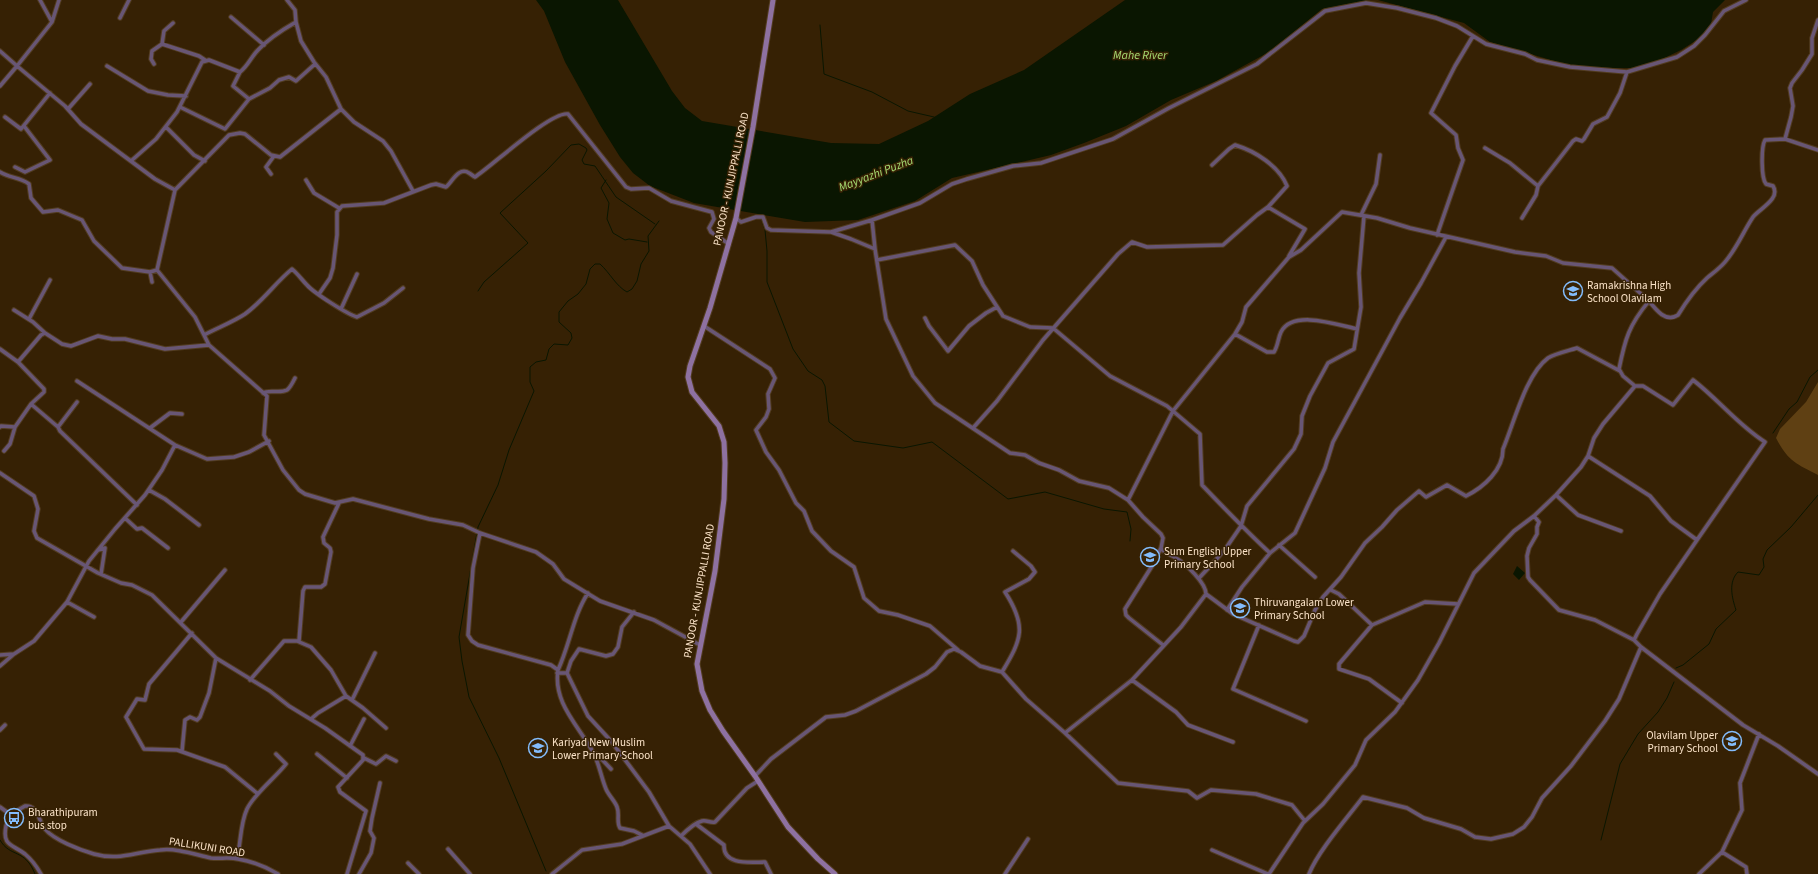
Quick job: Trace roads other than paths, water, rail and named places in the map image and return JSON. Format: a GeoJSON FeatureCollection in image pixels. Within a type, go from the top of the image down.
{"type":"FeatureCollection","features":[{"type":"Feature","properties":{"kind":"main road","name":"PANOOR - KUNJIPPALLI ROAD"},"geometry":{"type":"LineString","coordinates":[[773,0],[753,127],[736,218],[704,326],[690,366],[689,384],[697,401],[719,426],[722,433],[724,449],[724,499],[715,571],[697,664],[698,677],[710,710],[757,778],[788,827],[818,859],[835,874]]}},
{"type":"Feature","properties":{"kind":"street"},"geometry":{"type":"LineString","coordinates":[[40,0],[52,22]]}},
{"type":"Feature","properties":{"kind":"street"},"geometry":{"type":"LineString","coordinates":[[0,86],[52,22],[59,0]]}},
{"type":"Feature","properties":{"kind":"street"},"geometry":{"type":"LineString","coordinates":[[120,18],[128,0]]}},
{"type":"Feature","properties":{"kind":"street"},"geometry":{"type":"LineString","coordinates":[[287,0],[295,10],[296,22],[301,41],[315,64],[326,77],[341,109],[354,122],[384,141],[413,191]]}},
{"type":"Feature","properties":{"kind":"street"},"geometry":{"type":"LineString","coordinates":[[831,232],[872,220],[920,203],[952,184],[967,179],[1013,166],[1041,163],[1113,139],[1169,108],[1257,64],[1325,11],[1366,3],[1397,8],[1436,18],[1457,26],[1486,44],[1555,64],[1570,67],[1627,72],[1677,57],[1694,46],[1724,11],[1746,0]]}},
{"type":"Feature","properties":{"kind":"street"},"geometry":{"type":"LineString","coordinates":[[231,17],[264,45]]}},
{"type":"Feature","properties":{"kind":"street"},"geometry":{"type":"LineString","coordinates":[[1785,139],[1793,106],[1790,88],[1812,54],[1812,38],[1818,20]]}},
{"type":"Feature","properties":{"kind":"street"},"geometry":{"type":"LineString","coordinates":[[249,99],[233,86],[240,72],[245,68],[257,51],[279,31],[296,22]]}},
{"type":"Feature","properties":{"kind":"street"},"geometry":{"type":"LineString","coordinates":[[154,64],[151,59],[152,51],[162,44],[164,31],[173,23]]}},
{"type":"Feature","properties":{"kind":"street"},"geometry":{"type":"LineString","coordinates":[[1437,235],[1463,160],[1458,148],[1456,134],[1431,113],[1455,66],[1474,36]]}},
{"type":"Feature","properties":{"kind":"street"},"geometry":{"type":"LineString","coordinates":[[162,44],[199,56],[205,60],[240,72]]}},
{"type":"Feature","properties":{"kind":"street"},"geometry":{"type":"LineString","coordinates":[[0,51],[68,109],[81,124],[155,179],[175,190]]}},
{"type":"Feature","properties":{"kind":"street"},"geometry":{"type":"LineString","coordinates":[[131,161],[156,139],[166,127],[180,107],[202,62],[205,60]]}},
{"type":"Feature","properties":{"kind":"street"},"geometry":{"type":"LineString","coordinates":[[180,107],[225,129],[249,99],[270,88],[279,80],[289,77],[296,81],[315,64]]}},
{"type":"Feature","properties":{"kind":"street"},"geometry":{"type":"LineString","coordinates":[[107,66],[148,91],[168,95],[186,96]]}},
{"type":"Feature","properties":{"kind":"street"},"geometry":{"type":"LineString","coordinates":[[1522,218],[1536,195],[1538,186],[1573,141],[1576,139],[1584,139],[1593,124],[1607,117],[1620,93],[1627,72]]}},
{"type":"Feature","properties":{"kind":"street"},"geometry":{"type":"LineString","coordinates":[[68,109],[90,84]]}},
{"type":"Feature","properties":{"kind":"street"},"geometry":{"type":"LineString","coordinates":[[5,118],[21,129],[50,93]]}},
{"type":"Feature","properties":{"kind":"street"},"geometry":{"type":"LineString","coordinates":[[157,270],[175,190],[229,135],[240,133],[249,137],[258,146],[274,156],[280,157],[341,109]]}},
{"type":"Feature","properties":{"kind":"street"},"geometry":{"type":"LineString","coordinates":[[318,294],[330,278],[333,268],[337,235],[337,212],[339,208],[342,206],[384,203],[413,191],[436,184],[446,187],[455,176],[462,171],[469,172],[475,177],[542,126],[558,115],[565,113],[572,119],[626,187],[631,189],[649,188],[671,201],[712,212],[714,219],[709,228],[729,244]]}},
{"type":"Feature","properties":{"kind":"street"},"geometry":{"type":"LineString","coordinates":[[15,166],[26,172],[50,160],[24,126]]}},
{"type":"Feature","properties":{"kind":"street"},"geometry":{"type":"LineString","coordinates":[[166,127],[194,155],[205,161]]}},
{"type":"Feature","properties":{"kind":"street"},"geometry":{"type":"LineString","coordinates":[[1289,257],[1301,250],[1342,212],[1362,215],[1437,235],[1515,252],[1546,256],[1563,264],[1612,268],[1649,301],[1656,310],[1667,318],[1673,318],[1678,315],[1706,279],[1725,262],[1737,247],[1754,215],[1766,205],[1774,194],[1775,190],[1773,186],[1766,184],[1763,178],[1763,144],[1768,139],[1785,139],[1818,150]]}},
{"type":"Feature","properties":{"kind":"street"},"geometry":{"type":"LineString","coordinates":[[973,428],[997,401],[1020,368],[1053,328],[1118,254],[1132,242],[1147,247],[1223,245],[1268,207],[1287,186],[1281,176],[1266,161],[1254,153],[1236,145],[1229,148],[1212,165]]}},
{"type":"Feature","properties":{"kind":"street"},"geometry":{"type":"LineString","coordinates":[[1485,148],[1515,166],[1538,186]]}},
{"type":"Feature","properties":{"kind":"street"},"geometry":{"type":"LineString","coordinates":[[1199,578],[1214,562],[1241,526],[1247,506],[1294,449],[1301,434],[1302,416],[1328,363],[1354,349],[1361,307],[1359,273],[1362,215],[1376,184],[1380,155]]}},
{"type":"Feature","properties":{"kind":"street"},"geometry":{"type":"LineString","coordinates":[[271,174],[266,167],[274,156]]}},
{"type":"Feature","properties":{"kind":"street"},"geometry":{"type":"LineString","coordinates":[[0,172],[5,175],[22,178],[29,184],[31,198],[43,212],[58,210],[82,220],[94,241],[122,268],[150,272],[157,270]]}},
{"type":"Feature","properties":{"kind":"street"},"geometry":{"type":"LineString","coordinates":[[306,180],[314,193],[339,208]]}},
{"type":"Feature","properties":{"kind":"street"},"geometry":{"type":"LineString","coordinates":[[1128,500],[1173,411],[1235,334],[1242,322],[1246,307],[1289,257],[1305,229],[1268,207]]}},
{"type":"Feature","properties":{"kind":"street"},"geometry":{"type":"LineString","coordinates":[[736,218],[741,222],[756,217],[763,217],[767,228],[771,230],[831,232],[875,250]]}},
{"type":"Feature","properties":{"kind":"street"},"geometry":{"type":"LineString","coordinates":[[872,220],[875,250],[886,319],[914,376],[935,403],[1010,453],[1025,455],[1038,463],[1059,470],[1079,481],[1109,488],[1128,500],[1161,534],[1163,538],[1161,548],[1152,566],[1125,609],[1126,615],[1129,618],[1163,645]]}},
{"type":"Feature","properties":{"kind":"street"},"geometry":{"type":"LineString","coordinates":[[1227,610],[1242,588],[1270,553],[1295,533],[1325,468],[1332,442],[1446,237]]}},
{"type":"Feature","properties":{"kind":"street"},"geometry":{"type":"LineString","coordinates":[[877,260],[955,245],[972,261],[983,286],[1003,316],[1030,327],[1053,328],[1110,376],[1167,406],[1186,423],[1196,429],[1200,434],[1202,485],[1241,526],[1270,553]]}},
{"type":"Feature","properties":{"kind":"street"},"geometry":{"type":"LineString","coordinates":[[204,335],[245,314],[269,294],[277,282],[292,269],[302,278],[307,286],[341,309],[357,317],[384,303],[403,288]]}},
{"type":"Feature","properties":{"kind":"street"},"geometry":{"type":"LineString","coordinates":[[157,270],[195,317],[209,345],[267,396],[264,435],[269,441],[283,470],[299,490],[305,494],[335,504],[353,499],[429,520],[463,525],[480,533],[493,536],[542,555],[553,564],[564,579],[588,592],[600,601],[664,624],[700,645]]}},
{"type":"Feature","properties":{"kind":"street"},"geometry":{"type":"LineString","coordinates":[[150,272],[152,282]]}},
{"type":"Feature","properties":{"kind":"street"},"geometry":{"type":"LineString","coordinates":[[341,309],[356,274]]}},
{"type":"Feature","properties":{"kind":"street"},"geometry":{"type":"LineString","coordinates":[[29,319],[50,280]]}},
{"type":"Feature","properties":{"kind":"street"},"geometry":{"type":"LineString","coordinates":[[1634,640],[1660,594],[1765,442],[1750,432],[1709,392],[1692,380],[1673,405],[1644,386],[1635,386],[1623,376],[1619,369],[1627,335],[1639,313],[1649,301]]}},
{"type":"Feature","properties":{"kind":"street"},"geometry":{"type":"LineString","coordinates":[[925,318],[929,326],[945,345],[948,351],[969,326],[986,313],[997,307]]}},
{"type":"Feature","properties":{"kind":"street"},"geometry":{"type":"LineString","coordinates":[[14,310],[29,319],[44,333],[62,344],[71,346],[98,336],[112,339],[125,339],[165,349],[209,345]]}},
{"type":"Feature","properties":{"kind":"street"},"geometry":{"type":"LineString","coordinates":[[1235,334],[1267,352],[1274,352],[1282,331],[1291,323],[1317,319],[1357,329]]}},
{"type":"Feature","properties":{"kind":"street"},"geometry":{"type":"LineString","coordinates":[[704,326],[773,372],[775,378],[768,394],[769,409],[766,417],[756,430],[766,452],[779,470],[796,503],[804,511],[812,531],[831,551],[854,566],[864,598],[879,611],[898,615],[930,626],[958,650],[980,666],[1002,672],[1026,699],[1118,783],[1148,785],[1166,790],[1188,791],[1197,798],[1211,790],[1256,794],[1292,805],[1305,821]]}},
{"type":"Feature","properties":{"kind":"street"},"geometry":{"type":"LineString","coordinates":[[18,362],[44,333]]}},
{"type":"Feature","properties":{"kind":"street"},"geometry":{"type":"LineString","coordinates":[[1161,548],[1168,555],[1176,558],[1199,578],[1206,590],[1206,594],[1227,610],[1294,642],[1298,642],[1304,636],[1319,604],[1331,590],[1364,542],[1382,527],[1397,510],[1420,491],[1426,497],[1447,484],[1466,496],[1475,491],[1492,476],[1503,458],[1503,449],[1528,385],[1542,363],[1550,357],[1577,348],[1620,371]]}},
{"type":"Feature","properties":{"kind":"street"},"geometry":{"type":"LineString","coordinates":[[0,349],[18,362],[44,389],[44,392],[31,404],[15,427],[10,444],[4,451]]}},
{"type":"Feature","properties":{"kind":"street"},"geometry":{"type":"LineString","coordinates":[[263,393],[268,391],[278,392],[287,390],[295,378]]}},
{"type":"Feature","properties":{"kind":"street"},"geometry":{"type":"LineString","coordinates":[[77,381],[175,445],[207,459],[249,452],[269,441]]}},
{"type":"Feature","properties":{"kind":"street"},"geometry":{"type":"LineString","coordinates":[[1212,850],[1269,874],[1305,821],[1323,804],[1355,765],[1361,750],[1370,735],[1386,721],[1402,703],[1418,680],[1436,649],[1474,573],[1514,531],[1534,516],[1556,496],[1581,467],[1588,456],[1589,448],[1603,424],[1635,386]]}},
{"type":"Feature","properties":{"kind":"street"},"geometry":{"type":"LineString","coordinates":[[58,427],[77,402]]}},
{"type":"Feature","properties":{"kind":"street"},"geometry":{"type":"LineString","coordinates":[[31,404],[58,427],[70,441],[137,505]]}},
{"type":"Feature","properties":{"kind":"street"},"geometry":{"type":"LineString","coordinates":[[150,428],[170,413],[182,414]]}},
{"type":"Feature","properties":{"kind":"street"},"geometry":{"type":"LineString","coordinates":[[0,426],[15,427]]}},
{"type":"Feature","properties":{"kind":"street"},"geometry":{"type":"LineString","coordinates":[[0,666],[14,654],[34,641],[67,602],[86,566],[137,505],[162,470],[175,445]]}},
{"type":"Feature","properties":{"kind":"street"},"geometry":{"type":"LineString","coordinates":[[1588,456],[1650,496],[1671,521],[1697,540]]}},
{"type":"Feature","properties":{"kind":"street"},"geometry":{"type":"LineString","coordinates":[[0,473],[34,496],[38,509],[34,531],[37,538],[101,574],[121,583],[132,585],[152,595],[216,658],[270,691],[289,706],[350,746],[364,758],[376,764],[386,756],[396,761]]}},
{"type":"Feature","properties":{"kind":"street"},"geometry":{"type":"LineString","coordinates":[[148,490],[165,499],[199,525]]}},
{"type":"Feature","properties":{"kind":"street"},"geometry":{"type":"LineString","coordinates":[[1556,496],[1578,516],[1621,531]]}},
{"type":"Feature","properties":{"kind":"street"},"geometry":{"type":"LineString","coordinates":[[299,641],[303,591],[305,587],[321,587],[325,584],[331,552],[330,548],[324,543],[323,537],[339,503]]}},
{"type":"Feature","properties":{"kind":"street"},"geometry":{"type":"LineString","coordinates":[[1534,516],[1540,522],[1537,528],[1537,534],[1527,556],[1528,578],[1559,610],[1595,620],[1634,640],[1641,647],[1743,725],[1778,746],[1818,774]]}},
{"type":"Feature","properties":{"kind":"street"},"geometry":{"type":"LineString","coordinates":[[125,518],[137,529],[142,528],[168,548]]}},
{"type":"Feature","properties":{"kind":"street"},"geometry":{"type":"LineString","coordinates":[[480,533],[473,568],[468,635],[472,641],[482,647],[551,665],[558,671],[567,672]]}},
{"type":"Feature","properties":{"kind":"street"},"geometry":{"type":"LineString","coordinates":[[1279,545],[1315,577]]}},
{"type":"Feature","properties":{"kind":"street"},"geometry":{"type":"LineString","coordinates":[[98,550],[104,548],[101,574]]}},
{"type":"Feature","properties":{"kind":"street"},"geometry":{"type":"LineString","coordinates":[[1002,672],[1018,643],[1020,630],[1016,610],[1005,592],[1029,579],[1035,572],[1031,566],[1013,551]]}},
{"type":"Feature","properties":{"kind":"street"},"geometry":{"type":"LineString","coordinates":[[181,622],[225,570]]}},
{"type":"Feature","properties":{"kind":"street"},"geometry":{"type":"LineString","coordinates":[[1331,590],[1339,594],[1372,625]]}},
{"type":"Feature","properties":{"kind":"street"},"geometry":{"type":"LineString","coordinates":[[588,592],[579,607],[566,653],[558,671],[558,691],[569,718],[594,754],[606,790],[618,808],[618,825],[620,828],[634,831],[642,835]]}},
{"type":"Feature","properties":{"kind":"street"},"geometry":{"type":"LineString","coordinates":[[1065,733],[1132,680],[1181,627],[1206,594]]}},
{"type":"Feature","properties":{"kind":"street"},"geometry":{"type":"LineString","coordinates":[[67,602],[94,617]]}},
{"type":"Feature","properties":{"kind":"street"},"geometry":{"type":"LineString","coordinates":[[1402,703],[1369,679],[1339,669],[1339,664],[1372,625],[1425,602],[1458,604]]}},
{"type":"Feature","properties":{"kind":"street"},"geometry":{"type":"LineString","coordinates":[[634,612],[622,627],[618,647],[613,654],[606,656],[579,649],[571,660],[567,672],[588,716],[611,741],[649,792],[669,826],[690,844],[710,874]]}},
{"type":"Feature","properties":{"kind":"street"},"geometry":{"type":"LineString","coordinates":[[1259,625],[1233,689],[1306,721]]}},
{"type":"Feature","properties":{"kind":"street"},"geometry":{"type":"LineString","coordinates":[[192,633],[149,684],[145,700],[137,700],[126,717],[144,749],[182,751],[225,767],[258,794]]}},
{"type":"Feature","properties":{"kind":"street"},"geometry":{"type":"LineString","coordinates":[[250,680],[284,641],[299,641],[310,647],[331,670],[346,696],[386,728]]}},
{"type":"Feature","properties":{"kind":"street"},"geometry":{"type":"LineString","coordinates":[[1309,874],[1313,865],[1338,830],[1364,797],[1407,808],[1424,818],[1461,829],[1475,836],[1491,839],[1513,834],[1524,827],[1532,817],[1542,798],[1571,766],[1619,699],[1641,647]]}},
{"type":"Feature","properties":{"kind":"street"},"geometry":{"type":"LineString","coordinates":[[681,836],[696,824],[704,820],[710,823],[715,822],[757,778],[771,759],[826,717],[845,715],[866,707],[918,679],[935,668],[947,652],[954,649],[958,650]]}},
{"type":"Feature","properties":{"kind":"street"},"geometry":{"type":"LineString","coordinates":[[352,700],[375,653]]}},
{"type":"Feature","properties":{"kind":"street"},"geometry":{"type":"LineString","coordinates":[[0,654],[14,654]]}},
{"type":"Feature","properties":{"kind":"street"},"geometry":{"type":"LineString","coordinates":[[182,751],[185,720],[190,718],[197,720],[200,717],[209,693],[216,658]]}},
{"type":"Feature","properties":{"kind":"street"},"geometry":{"type":"LineString","coordinates":[[1132,680],[1176,712],[1188,725],[1233,742]]}},
{"type":"Feature","properties":{"kind":"street"},"geometry":{"type":"LineString","coordinates":[[311,720],[318,713],[346,696]]}},
{"type":"Feature","properties":{"kind":"street"},"geometry":{"type":"LineString","coordinates":[[350,746],[364,718]]}},
{"type":"Feature","properties":{"kind":"street"},"geometry":{"type":"LineString","coordinates":[[0,730],[5,725]]}},
{"type":"Feature","properties":{"kind":"street"},"geometry":{"type":"LineString","coordinates":[[1700,874],[1722,852],[1742,810],[1740,783],[1759,734]]}},
{"type":"Feature","properties":{"kind":"street"},"geometry":{"type":"LineString","coordinates":[[237,858],[241,843],[242,826],[246,809],[286,764],[276,754]]}},
{"type":"Feature","properties":{"kind":"street"},"geometry":{"type":"LineString","coordinates":[[316,754],[347,778]]}},
{"type":"Feature","properties":{"kind":"street"},"geometry":{"type":"LineString","coordinates":[[594,754],[597,754],[611,769]]}},
{"type":"Feature","properties":{"kind":"street"},"geometry":{"type":"LineString","coordinates":[[348,874],[366,811],[340,792],[338,787],[364,758]]}},
{"type":"Feature","properties":{"kind":"street"},"geometry":{"type":"LineString","coordinates":[[360,874],[371,853],[374,838],[370,831],[380,783]]}},
{"type":"Feature","properties":{"kind":"street","name":"PALLIKUNI ROAD"},"geometry":{"type":"LineString","coordinates":[[11,815],[24,806],[31,806],[42,824],[52,835],[82,850],[100,855],[115,858],[138,852],[161,849],[176,850],[211,858],[237,858],[278,874]]}},
{"type":"Feature","properties":{"kind":"street"},"geometry":{"type":"LineString","coordinates":[[0,807],[11,815],[2,835],[9,844],[27,856],[41,874]]}},
{"type":"Feature","properties":{"kind":"street"},"geometry":{"type":"LineString","coordinates":[[696,824],[724,845],[724,850],[727,857],[734,861],[765,862],[771,874]]}},
{"type":"Feature","properties":{"kind":"street"},"geometry":{"type":"LineString","coordinates":[[552,874],[582,850],[622,844],[642,835],[662,830],[669,826]]}},
{"type":"Feature","properties":{"kind":"street"},"geometry":{"type":"LineString","coordinates":[[1005,874],[1028,839]]}},
{"type":"Feature","properties":{"kind":"street"},"geometry":{"type":"LineString","coordinates":[[448,849],[470,874]]}},
{"type":"Feature","properties":{"kind":"street"},"geometry":{"type":"LineString","coordinates":[[1722,852],[1746,867],[1747,874]]}},
{"type":"Feature","properties":{"kind":"street"},"geometry":{"type":"LineString","coordinates":[[408,863],[420,874]]}},
{"type":"Feature","properties":{"kind":"water","name":"Mahe River"},"geometry":{"type":"Polygon","coordinates":[[[536,0],[618,0],[672,91],[685,108],[702,121],[831,143],[879,144],[928,121],[970,94],[1024,70],[1125,0],[1369,0],[1322,9],[1269,52],[1216,81],[1171,100],[1126,126],[1084,143],[1051,155],[952,178],[915,201],[858,220],[805,222],[694,203],[650,186],[633,173],[620,157],[600,125],[565,62],[544,11],[536,0]]]}},
{"type":"Feature","properties":{"kind":"water"},"geometry":{"type":"Polygon","coordinates":[[[1378,0],[1725,0],[1713,12],[1711,24],[1703,36],[1681,50],[1658,61],[1636,68],[1616,68],[1571,66],[1490,42],[1464,23],[1378,0]]]}},
{"type":"Feature","properties":{"kind":"water"},"geometry":{"type":"Polygon","coordinates":[[[1517,566],[1525,573],[1519,580],[1513,574],[1517,566]]]}},
{"type":"Feature","properties":{"kind":"waterway"},"geometry":{"type":"LineString","coordinates":[[820,25],[824,74],[872,92],[908,111],[934,117]]}},
{"type":"Feature","properties":{"kind":"waterway"},"geometry":{"type":"LineString","coordinates":[[478,291],[484,282],[528,243],[500,213],[546,171],[571,145],[579,144],[586,148],[587,150],[582,160],[584,164],[595,166],[616,197],[655,224]]}},
{"type":"Feature","properties":{"kind":"waterway"},"geometry":{"type":"LineString","coordinates":[[606,180],[601,188],[609,203],[607,219],[613,233],[625,240],[629,239],[647,242]]}},
{"type":"Feature","properties":{"kind":"waterway"},"geometry":{"type":"LineString","coordinates":[[761,218],[765,230],[767,251],[767,282],[793,349],[808,371],[822,380],[825,386],[829,422],[854,441],[903,448],[932,442],[1008,499],[1045,492],[1104,509],[1127,512],[1131,529],[1130,541]]}},
{"type":"Feature","properties":{"kind":"waterway"},"geometry":{"type":"LineString","coordinates":[[546,871],[499,758],[469,697],[459,637],[478,527],[498,485],[509,450],[534,391],[530,382],[530,367],[536,362],[546,360],[549,349],[554,344],[568,345],[572,338],[571,333],[559,322],[559,312],[586,284],[590,269],[595,264],[600,264],[616,283],[627,292],[632,289],[637,281],[641,264],[649,251],[648,236],[659,221]]}},
{"type":"Feature","properties":{"kind":"waterway"},"geometry":{"type":"LineString","coordinates":[[1773,433],[1789,409],[1797,402],[1810,377],[1818,370]]}},
{"type":"Feature","properties":{"kind":"waterway"},"geometry":{"type":"LineString","coordinates":[[1676,668],[1683,665],[1709,644],[1716,629],[1736,610],[1732,595],[1732,585],[1738,572],[1759,575],[1764,567],[1763,559],[1767,550],[1791,527],[1818,495]]}},
{"type":"Feature","properties":{"kind":"waterway"},"geometry":{"type":"LineString","coordinates":[[1601,840],[1620,764],[1638,734],[1658,712],[1667,698],[1674,682]]}},
{"type":"Feature","properties":{"kind":"waterway"},"geometry":{"type":"LineString","coordinates":[[0,840],[8,849],[27,860],[35,874]]}},
{"type":"Feature","properties":{"kind":"place","name":"Ramakrishna High School Olavilam"},"geometry":{"type":"Point","coordinates":[1573,291]}},
{"type":"Feature","properties":{"kind":"place","name":"Sum English Upper Primary School"},"geometry":{"type":"Point","coordinates":[1150,557]}},
{"type":"Feature","properties":{"kind":"place","name":"Thiruvangalam Lower Primary School"},"geometry":{"type":"Point","coordinates":[1240,608]}},
{"type":"Feature","properties":{"kind":"place","name":"Olavilam Upper Primary School"},"geometry":{"type":"Point","coordinates":[1732,741]}},
{"type":"Feature","properties":{"kind":"place","name":"Kariyad New Muslim Lower Primary School"},"geometry":{"type":"Point","coordinates":[538,748]}},
{"type":"Feature","properties":{"kind":"place","name":"Bharathipuram bus stop"},"geometry":{"type":"Point","coordinates":[14,818]}},
{"type":"Feature","properties":{"kind":"water label","name":"Mayyazhi Puzha"},"geometry":{"type":"Point","coordinates":[876,174]}}]}
